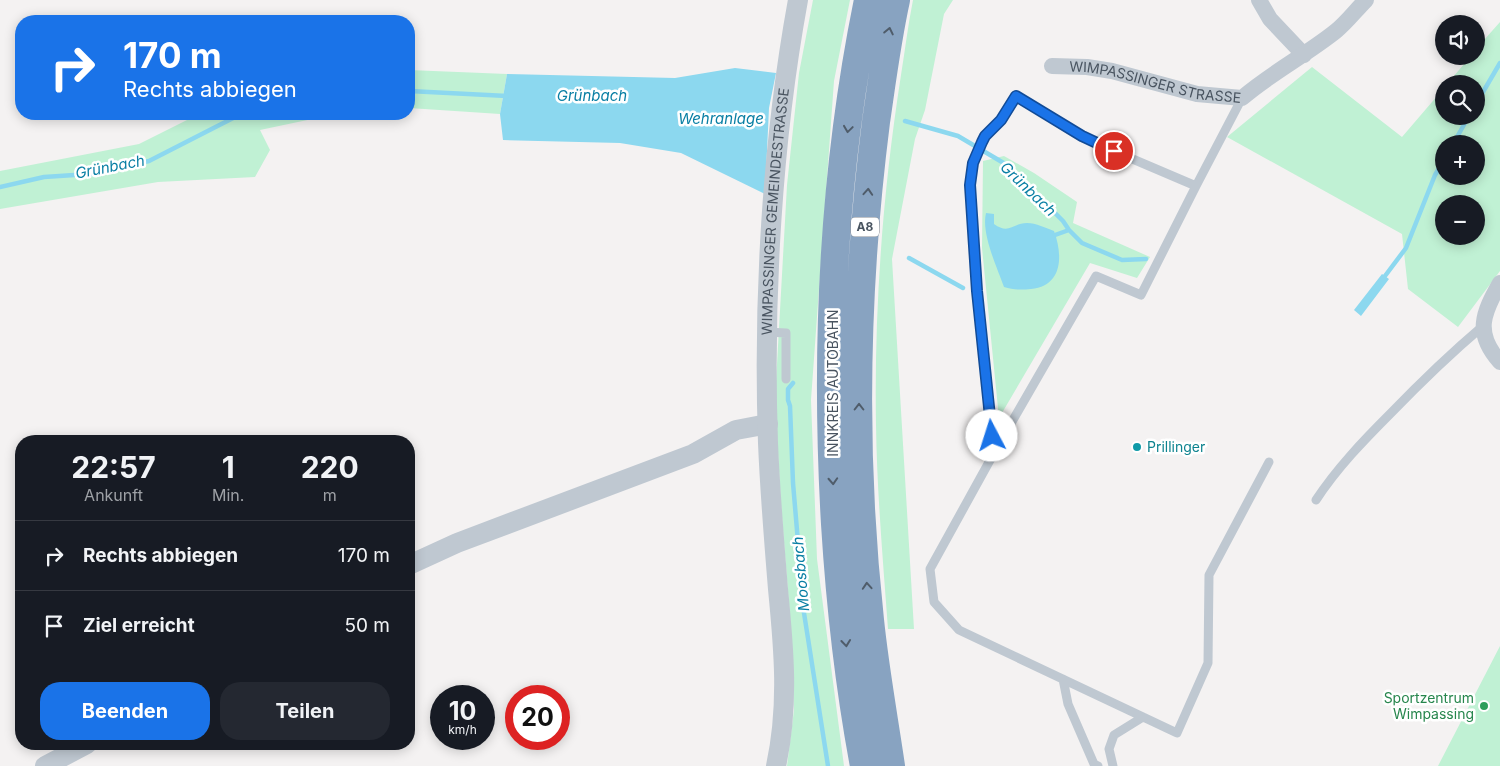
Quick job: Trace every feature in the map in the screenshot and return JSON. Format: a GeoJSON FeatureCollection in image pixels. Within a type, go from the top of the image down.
{"type":"FeatureCollection","features":[{"type":"Feature","properties":{"kind":"highway","name":"INNKREIS AUTOBAHN"},"geometry":{"type":"LineString","coordinates":[[861,760],[838,576],[832,479],[830,366],[834,278],[842,177],[860,40],[868,0]]}},
{"type":"Feature","properties":{"kind":"highway","name":"INNKREIS AUTOBAHN"},"geometry":{"type":"LineString","coordinates":[[891,766],[870,621],[859,474],[859,363],[862,280],[869,179],[887,43],[896,0]]}},
{"type":"Feature","properties":{"kind":"street","name":"WIMPASSINGER GEMEINDESTRASSE"},"geometry":{"type":"LineString","coordinates":[[776,766],[784,712],[785,676],[772,516],[767,332],[772,218],[778,149],[798,0]]}},
{"type":"Feature","properties":{"kind":"street"},"geometry":{"type":"LineString","coordinates":[[1259,0],[1270,19],[1304,55]]}},
{"type":"Feature","properties":{"kind":"street","name":"WIMPASSINGER STRASSE"},"geometry":{"type":"LineString","coordinates":[[1052,66],[1087,67],[1112,71],[1197,94],[1242,98],[1255,86],[1304,55],[1338,29],[1366,0]]}},
{"type":"Feature","properties":{"kind":"street"},"geometry":{"type":"LineString","coordinates":[[1500,282],[1489,302],[1483,326],[1485,338],[1492,353],[1500,362]]}},
{"type":"Feature","properties":{"kind":"street"},"geometry":{"type":"LineString","coordinates":[[415,562],[457,543],[693,454],[736,430],[768,424]]}},
{"type":"Feature","properties":{"kind":"street"},"geometry":{"type":"LineString","coordinates":[[45,766],[76,750]]}},
{"type":"Feature","properties":{"kind":"lane"},"geometry":{"type":"LineString","coordinates":[[994,453],[977,291],[970,185],[973,163],[985,136],[1001,120],[1016,96],[1082,136],[1196,186]]}},
{"type":"Feature","properties":{"kind":"lane"},"geometry":{"type":"LineString","coordinates":[[1242,98],[1141,295],[1096,276],[930,569],[934,602],[959,630],[1177,733],[1208,663],[1209,575],[1269,462]]}},
{"type":"Feature","properties":{"kind":"lane"},"geometry":{"type":"LineString","coordinates":[[1316,500],[1327,482],[1363,442],[1445,358],[1483,326]]}},
{"type":"Feature","properties":{"kind":"lane"},"geometry":{"type":"LineString","coordinates":[[767,332],[786,333],[786,379]]}},
{"type":"Feature","properties":{"kind":"lane"},"geometry":{"type":"LineString","coordinates":[[1063,679],[1068,704],[1094,764],[1098,766]]}},
{"type":"Feature","properties":{"kind":"lane"},"geometry":{"type":"LineString","coordinates":[[1113,766],[1109,749],[1114,735],[1143,717]]}},
{"type":"Feature","properties":{"kind":"green space"},"geometry":{"type":"Polygon","coordinates":[[[813,0],[850,0],[834,81],[811,400],[817,559],[844,766],[787,766],[794,710],[790,616],[775,400],[787,185],[799,73],[813,0]]]}},
{"type":"Feature","properties":{"kind":"green space"},"geometry":{"type":"Polygon","coordinates":[[[913,0],[953,0],[944,14],[925,110],[915,139],[892,259],[914,629],[888,629],[880,527],[876,425],[878,293],[889,162],[913,0]]]}},
{"type":"Feature","properties":{"kind":"green space"},"geometry":{"type":"Polygon","coordinates":[[[1500,22],[1500,271],[1458,327],[1408,289],[1402,234],[1227,137],[1312,67],[1402,137],[1435,98],[1435,125],[1485,125],[1485,75],[1455,75],[1463,65],[1485,65],[1485,39],[1500,22]]]}},
{"type":"Feature","properties":{"kind":"green space"},"geometry":{"type":"Polygon","coordinates":[[[415,70],[507,74],[500,114],[415,108],[415,70]]]}},
{"type":"Feature","properties":{"kind":"green space"},"geometry":{"type":"Polygon","coordinates":[[[187,120],[308,120],[260,130],[270,150],[255,177],[158,182],[0,209],[0,171],[139,144],[187,120]]]}},
{"type":"Feature","properties":{"kind":"green space"},"geometry":{"type":"Polygon","coordinates":[[[1004,156],[1034,173],[1077,202],[1073,223],[1150,257],[1137,278],[1090,263],[999,418],[982,248],[983,161],[1004,156]]]}},
{"type":"Feature","properties":{"kind":"green space","name":"Sportzentrum Wimpassing"},"geometry":{"type":"Polygon","coordinates":[[[1500,646],[1500,766],[1438,766],[1500,646]]]}},
{"type":"Feature","properties":{"kind":"water","name":"Wehranlage"},"geometry":{"type":"Polygon","coordinates":[[[735,68],[776,73],[769,108],[765,194],[681,153],[620,143],[503,140],[500,114],[507,74],[675,78],[735,68]]]}},
{"type":"Feature","properties":{"kind":"water"},"geometry":{"type":"Polygon","coordinates":[[[986,213],[994,214],[994,224],[999,227],[1007,229],[1027,223],[1054,231],[1059,250],[1059,259],[1055,276],[1049,282],[1042,287],[1031,289],[1018,290],[1004,287],[988,240],[985,221],[986,213]]]}},
{"type":"Feature","properties":{"kind":"water"},"geometry":{"type":"Polygon","coordinates":[[[1382,274],[1389,279],[1361,316],[1354,310],[1382,274]]]}},
{"type":"Feature","properties":{"kind":"waterway","name":"Grünbach"},"geometry":{"type":"LineString","coordinates":[[1485,89],[1500,63]]}},
{"type":"Feature","properties":{"kind":"waterway","name":"Grünbach"},"geometry":{"type":"LineString","coordinates":[[415,91],[507,96]]}},
{"type":"Feature","properties":{"kind":"waterway","name":"Grünbach"},"geometry":{"type":"LineString","coordinates":[[0,187],[44,177],[90,174],[149,161],[229,120]]}},
{"type":"Feature","properties":{"kind":"waterway","name":"Grünbach"},"geometry":{"type":"LineString","coordinates":[[905,121],[958,136],[1007,165],[1063,221],[1082,243],[1122,260],[1146,259]]}},
{"type":"Feature","properties":{"kind":"waterway","name":"Grünbach"},"geometry":{"type":"LineString","coordinates":[[1458,135],[1464,125]]}},
{"type":"Feature","properties":{"kind":"waterway","name":"Grünbach"},"geometry":{"type":"LineString","coordinates":[[1382,280],[1406,248],[1435,175]]}},
{"type":"Feature","properties":{"kind":"waterway"},"geometry":{"type":"LineString","coordinates":[[1055,235],[1069,230]]}},
{"type":"Feature","properties":{"kind":"waterway"},"geometry":{"type":"LineString","coordinates":[[909,258],[963,288]]}},
{"type":"Feature","properties":{"kind":"waterway","name":"Moosbach"},"geometry":{"type":"LineString","coordinates":[[793,383],[788,389],[788,400],[790,406],[793,483],[804,613],[828,766]]}},
{"type":"Feature","properties":{"kind":"place","name":"Prillinger"},"geometry":{"type":"Point","coordinates":[1137,447]}},
{"type":"Feature","properties":{"kind":"place","name":"Sportzentrum Wimpassing"},"geometry":{"type":"Point","coordinates":[1484,706]}},
{"type":"Feature","properties":{"kind":"route"},"geometry":{"type":"LineString","coordinates":[[992,436],[977,291],[970,185],[973,163],[985,136],[1001,120],[1016,96],[1082,136],[1114,151]]}}]}
